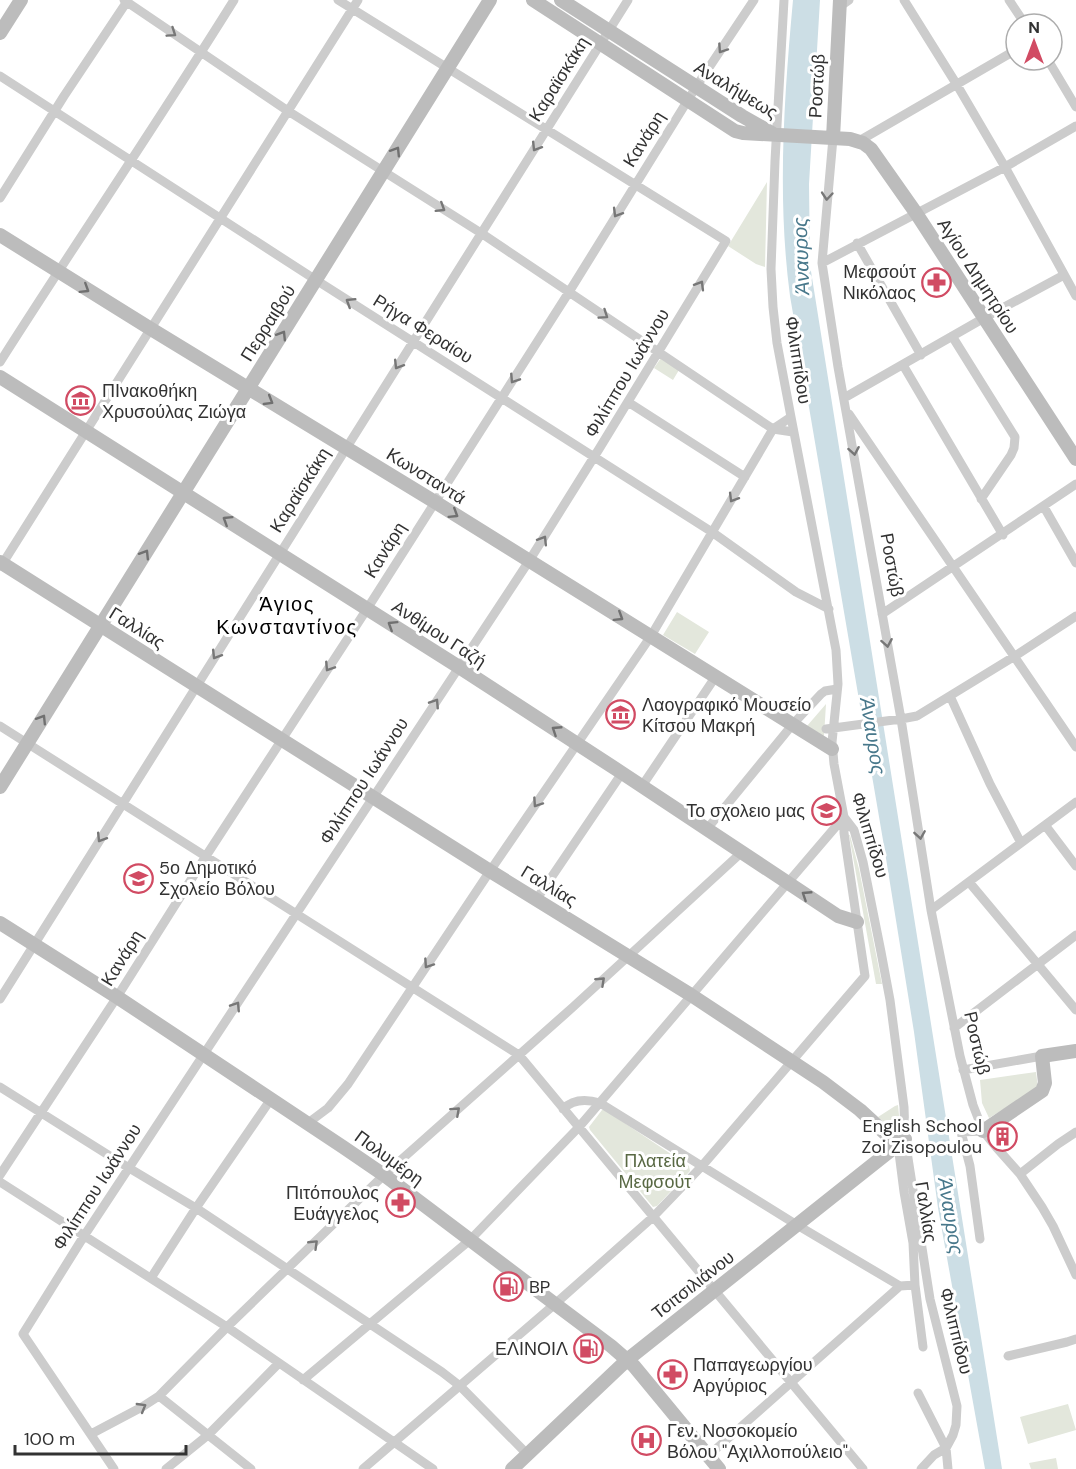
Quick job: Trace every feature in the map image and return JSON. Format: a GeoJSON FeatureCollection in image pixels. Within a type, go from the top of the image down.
{"type":"FeatureCollection","features":[{"type":"Feature","properties":{"kind":"street"},"geometry":{"type":"LineString","coordinates":[[0,33],[21,0]]}},
{"type":"Feature","properties":{"kind":"street"},"geometry":{"type":"LineString","coordinates":[[0,362],[234,0]]}},
{"type":"Feature","properties":{"kind":"street"},"geometry":{"type":"LineString","coordinates":[[338,0],[635,185]]}},
{"type":"Feature","properties":{"kind":"street"},"geometry":{"type":"LineString","coordinates":[[1,565],[358,0]]}},
{"type":"Feature","properties":{"kind":"street","name":"Περραιβού"},"geometry":{"type":"LineString","coordinates":[[0,786],[490,0]]}},
{"type":"Feature","properties":{"kind":"street","name":"Αναλήψεως"},"geometry":{"type":"LineString","coordinates":[[533,0],[735,131],[778,135]]}},
{"type":"Feature","properties":{"kind":"street","name":"Αναλήψεως"},"geometry":{"type":"LineString","coordinates":[[561,0],[742,116],[778,135]]}},
{"type":"Feature","properties":{"kind":"street","name":"Καραϊσκάκη"},"geometry":{"type":"LineString","coordinates":[[0,999],[628,0]]}},
{"type":"Feature","properties":{"kind":"street","name":"Κανάρη"},"geometry":{"type":"LineString","coordinates":[[0,1175],[367,609],[569,292],[696,87],[754,0]]}},
{"type":"Feature","properties":{"kind":"street","name":"Φιλιππίδου"},"geometry":{"type":"LineString","coordinates":[[784,0],[772,293],[777,343],[836,650],[837,689],[829,728],[832,749],[844,817],[854,830],[863,862],[891,1000],[904,1107],[902,1142],[930,1299],[957,1406],[956,1425],[946,1448],[948,1469]]}},
{"type":"Feature","properties":{"kind":"street"},"geometry":{"type":"LineString","coordinates":[[904,0],[1005,167],[1076,296]]}},
{"type":"Feature","properties":{"kind":"street"},"geometry":{"type":"LineString","coordinates":[[0,198],[126,1],[288,111],[481,233],[773,429],[793,432]]}},
{"type":"Feature","properties":{"kind":"street","name":"Ροστώβ"},"geometry":{"type":"LineString","coordinates":[[843,2],[830,137],[822,262],[932,910],[963,1070],[983,1131],[1020,1174],[1042,1207],[1076,1275]]}},
{"type":"Feature","properties":{"kind":"street"},"geometry":{"type":"LineString","coordinates":[[778,135],[830,137],[860,141],[1004,57]]}},
{"type":"Feature","properties":{"kind":"street"},"geometry":{"type":"LineString","coordinates":[[1055,72],[1076,107]]}},
{"type":"Feature","properties":{"kind":"street","name":"Ρήγα Φεραίου"},"geometry":{"type":"LineString","coordinates":[[0,76],[712,532],[796,592],[829,609]]}},
{"type":"Feature","properties":{"kind":"street"},"geometry":{"type":"LineString","coordinates":[[822,262],[1005,167],[1076,126]]}},
{"type":"Feature","properties":{"kind":"street","name":"Αγίου Δημητρίου"},"geometry":{"type":"LineString","coordinates":[[860,141],[874,151],[1076,459]]}},
{"type":"Feature","properties":{"kind":"street","name":"Φιλίππου Ιωάννου"},"geometry":{"type":"LineString","coordinates":[[91,1434],[23,1334],[84,1236],[529,561],[726,241],[635,185]]}},
{"type":"Feature","properties":{"kind":"street","name":"Κωνσταντά"},"geometry":{"type":"LineString","coordinates":[[0,235],[832,749]]}},
{"type":"Feature","properties":{"kind":"street"},"geometry":{"type":"LineString","coordinates":[[857,243],[921,355]]}},
{"type":"Feature","properties":{"kind":"street"},"geometry":{"type":"LineString","coordinates":[[844,398],[1064,275]]}},
{"type":"Feature","properties":{"kind":"street"},"geometry":{"type":"LineString","coordinates":[[952,336],[1015,438],[1011,456],[981,499]]}},
{"type":"Feature","properties":{"kind":"street"},"geometry":{"type":"LineString","coordinates":[[903,365],[1003,535]]}},
{"type":"Feature","properties":{"kind":"street","name":"Ανθίμου Γαζή"},"geometry":{"type":"LineString","coordinates":[[0,377],[459,667],[838,916],[857,922]]}},
{"type":"Feature","properties":{"kind":"street"},"geometry":{"type":"LineString","coordinates":[[628,402],[745,477]]}},
{"type":"Feature","properties":{"kind":"street"},"geometry":{"type":"LineString","coordinates":[[847,410],[1076,747]]}},
{"type":"Feature","properties":{"kind":"street"},"geometry":{"type":"LineString","coordinates":[[308,1123],[327,1108],[348,1084],[651,636],[773,429],[790,417]]}},
{"type":"Feature","properties":{"kind":"street"},"geometry":{"type":"LineString","coordinates":[[882,614],[1076,484]]}},
{"type":"Feature","properties":{"kind":"street"},"geometry":{"type":"LineString","coordinates":[[1044,507],[1076,563]]}},
{"type":"Feature","properties":{"kind":"street","name":"Γαλλίας"},"geometry":{"type":"LineString","coordinates":[[1,565],[536,900],[691,994],[792,1061],[902,1142],[904,1192],[913,1243],[922,1347]]}},
{"type":"Feature","properties":{"kind":"street"},"geometry":{"type":"LineString","coordinates":[[829,728],[917,716],[1075,618]]}},
{"type":"Feature","properties":{"kind":"street"},"geometry":{"type":"LineString","coordinates":[[642,786],[716,676]]}},
{"type":"Feature","properties":{"kind":"street"},"geometry":{"type":"LineString","coordinates":[[707,829],[793,724],[821,694],[837,689]]}},
{"type":"Feature","properties":{"kind":"street"},"geometry":{"type":"LineString","coordinates":[[950,696],[990,784],[1021,843]]}},
{"type":"Feature","properties":{"kind":"street"},"geometry":{"type":"LineString","coordinates":[[0,726],[519,1056],[863,1469]]}},
{"type":"Feature","properties":{"kind":"street"},"geometry":{"type":"LineString","coordinates":[[536,900],[622,773]]}},
{"type":"Feature","properties":{"kind":"street"},"geometry":{"type":"LineString","coordinates":[[932,910],[1076,802]]}},
{"type":"Feature","properties":{"kind":"street"},"geometry":{"type":"LineString","coordinates":[[303,1380],[470,1240],[579,1127],[844,817]]}},
{"type":"Feature","properties":{"kind":"street"},"geometry":{"type":"LineString","coordinates":[[363,1469],[653,1217],[702,1166],[865,976],[844,833],[844,817]]}},
{"type":"Feature","properties":{"kind":"street"},"geometry":{"type":"LineString","coordinates":[[1045,825],[1076,866]]}},
{"type":"Feature","properties":{"kind":"street"},"geometry":{"type":"LineString","coordinates":[[114,1469],[91,1434],[159,1396],[384,1175],[519,1056],[742,852]]}},
{"type":"Feature","properties":{"kind":"street"},"geometry":{"type":"LineString","coordinates":[[969,882],[1076,1010]]}},
{"type":"Feature","properties":{"kind":"street","name":"Πολυμέρη"},"geometry":{"type":"LineString","coordinates":[[0,923],[117,997],[384,1175],[611,1346],[637,1370],[719,1469]]}},
{"type":"Feature","properties":{"kind":"street"},"geometry":{"type":"LineString","coordinates":[[954,1028],[1076,935]]}},
{"type":"Feature","properties":{"kind":"street"},"geometry":{"type":"LineString","coordinates":[[963,1070],[1075,1049]]}},
{"type":"Feature","properties":{"kind":"street"},"geometry":{"type":"LineString","coordinates":[[980,1239],[970,1166],[962,1132],[983,1131],[1042,1091],[1045,1083],[1042,1056]]}},
{"type":"Feature","properties":{"kind":"street"},"geometry":{"type":"LineString","coordinates":[[0,1087],[196,1208],[442,1372],[460,1386],[528,1455]]}},
{"type":"Feature","properties":{"kind":"street"},"geometry":{"type":"LineString","coordinates":[[151,1278],[271,1099]]}},
{"type":"Feature","properties":{"kind":"street"},"geometry":{"type":"LineString","coordinates":[[563,1109],[574,1101],[600,1103],[900,1286],[915,1285]]}},
{"type":"Feature","properties":{"kind":"street"},"geometry":{"type":"LineString","coordinates":[[1020,1174],[1076,1132]]}},
{"type":"Feature","properties":{"kind":"street","name":"Τσιτσιλιάνου"},"geometry":{"type":"LineString","coordinates":[[512,1469],[627,1360],[902,1142]]}},
{"type":"Feature","properties":{"kind":"street"},"geometry":{"type":"LineString","coordinates":[[0,1182],[227,1327],[434,1469]]}},
{"type":"Feature","properties":{"kind":"street"},"geometry":{"type":"LineString","coordinates":[[708,1456],[900,1286]]}},
{"type":"Feature","properties":{"kind":"street"},"geometry":{"type":"LineString","coordinates":[[1008,1356],[1076,1339]]}},
{"type":"Feature","properties":{"kind":"street"},"geometry":{"type":"LineString","coordinates":[[166,1469],[208,1435],[279,1363]]}},
{"type":"Feature","properties":{"kind":"street"},"geometry":{"type":"LineString","coordinates":[[918,1393],[946,1448],[934,1455],[921,1469]]}},
{"type":"Feature","properties":{"kind":"street"},"geometry":{"type":"LineString","coordinates":[[159,1396],[251,1469]]}},
{"type":"Feature","properties":{"kind":"green space"},"geometry":{"type":"Polygon","coordinates":[[[767,182],[765,267],[756,264],[728,246],[767,182]]]}},
{"type":"Feature","properties":{"kind":"green space"},"geometry":{"type":"Polygon","coordinates":[[[661,358],[679,370],[673,380],[654,368],[661,358]]]}},
{"type":"Feature","properties":{"kind":"green space"},"geometry":{"type":"Polygon","coordinates":[[[677,612],[709,632],[695,654],[663,635],[677,612]]]}},
{"type":"Feature","properties":{"kind":"green space"},"geometry":{"type":"Polygon","coordinates":[[[826,704],[824,736],[807,726],[826,704]]]}},
{"type":"Feature","properties":{"kind":"green space"},"geometry":{"type":"Polygon","coordinates":[[[849,835],[859,869],[882,984],[876,984],[849,835]]]}},
{"type":"Feature","properties":{"kind":"green space"},"geometry":{"type":"Polygon","coordinates":[[[1036,1072],[1038,1088],[989,1118],[982,1103],[980,1080],[1036,1072]]]}},
{"type":"Feature","properties":{"kind":"green space"},"geometry":{"type":"Polygon","coordinates":[[[898,1105],[900,1125],[894,1128],[878,1117],[898,1105]]]}},
{"type":"Feature","properties":{"kind":"green space","name":"Πλατεία Μεφσούτ"},"geometry":{"type":"Polygon","coordinates":[[[602,1110],[689,1166],[690,1171],[657,1206],[653,1207],[590,1130],[589,1127],[602,1110]]]}},
{"type":"Feature","properties":{"kind":"green space"},"geometry":{"type":"Polygon","coordinates":[[[1068,1404],[1076,1430],[1028,1444],[1020,1417],[1068,1404]]]}},
{"type":"Feature","properties":{"kind":"green space"},"geometry":{"type":"Polygon","coordinates":[[[1056,1458],[1058,1469],[1031,1469],[1029,1463],[1056,1458]]]}},
{"type":"Feature","properties":{"kind":"water","name":"Άναυρος"},"geometry":{"type":"Polygon","coordinates":[[[793,0],[820,0],[809,184],[810,265],[1002,1469],[985,1469],[938,1208],[914,1032],[884,846],[790,296],[784,222],[783,148],[793,0]]]}},
{"type":"Feature","properties":{"kind":"place","name":"Μεφσούτ Νικόλαος"},"geometry":{"type":"Point","coordinates":[937,282]}},
{"type":"Feature","properties":{"kind":"place","name":"ΠΙνακοθήκη Χρυσούλας Ζιώγα"},"geometry":{"type":"Point","coordinates":[81,401]}},
{"type":"Feature","properties":{"kind":"place","name":"Λαογραφικό Μουσείο Κίτσου Μακρή"},"geometry":{"type":"Point","coordinates":[621,715]}},
{"type":"Feature","properties":{"kind":"place","name":"Το σχολειο μας"},"geometry":{"type":"Point","coordinates":[826,811]}},
{"type":"Feature","properties":{"kind":"place","name":"5ο Δημοτικό Σχολείο Βόλου"},"geometry":{"type":"Point","coordinates":[138,878]}},
{"type":"Feature","properties":{"kind":"place","name":"English School Zoi Zisopoulou"},"geometry":{"type":"Point","coordinates":[1003,1136]}},
{"type":"Feature","properties":{"kind":"place","name":"Πιτόπουλος Ευάγγελος"},"geometry":{"type":"Point","coordinates":[400,1203]}},
{"type":"Feature","properties":{"kind":"place","name":"BP"},"geometry":{"type":"Point","coordinates":[508,1287]}},
{"type":"Feature","properties":{"kind":"place","name":"ΕΛΙΝΟΙΛ"},"geometry":{"type":"Point","coordinates":[589,1349]}},
{"type":"Feature","properties":{"kind":"place","name":"Παπαγεωργίου Αργύριος"},"geometry":{"type":"Point","coordinates":[672,1375]}},
{"type":"Feature","properties":{"kind":"place","name":"Γεν. Νοσοκομείο Βόλου \"Αχιλλοπούλειο\""},"geometry":{"type":"Point","coordinates":[646,1441]}},
{"type":"Feature","properties":{"kind":"district","name":"Άγιος Κωνσταντίνος"},"geometry":{"type":"Point","coordinates":[287,616]}}]}
